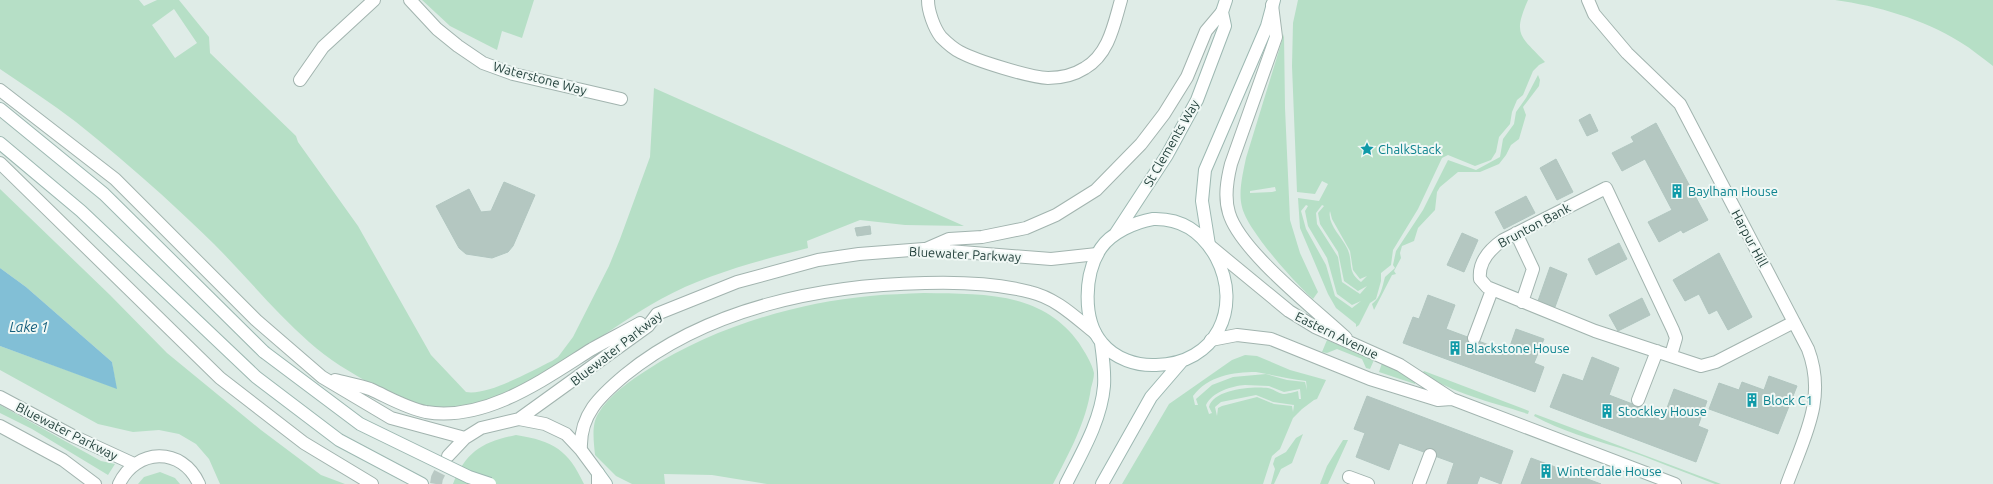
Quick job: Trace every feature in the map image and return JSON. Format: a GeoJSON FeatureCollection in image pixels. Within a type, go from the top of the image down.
{"type":"FeatureCollection","features":[{"type":"Feature","properties":{"kind":"street"},"geometry":{"type":"LineString","coordinates":[[300,80],[323,47],[374,0]]}},
{"type":"Feature","properties":{"kind":"street","name":"Waterstone Way"},"geometry":{"type":"LineString","coordinates":[[410,0],[437,29],[483,63],[514,74],[621,99]]}},
{"type":"Feature","properties":{"kind":"street"},"geometry":{"type":"LineString","coordinates":[[928,0],[933,21],[941,36],[959,51],[1000,66],[1046,78],[1067,76],[1086,68],[1098,58],[1108,42],[1121,0]]}},
{"type":"Feature","properties":{"kind":"street","name":"St Clements Way"},"geometry":{"type":"LineString","coordinates":[[1114,236],[1167,155],[1197,100],[1225,26],[1222,12],[1226,0]]}},
{"type":"Feature","properties":{"kind":"street","name":"Harpur Hill"},"geometry":{"type":"LineString","coordinates":[[1588,0],[1594,14],[1627,53],[1680,104],[1794,322],[1812,361],[1816,392],[1812,417],[1787,484]]}},
{"type":"Feature","properties":{"kind":"street"},"geometry":{"type":"LineString","coordinates":[[1102,484],[1151,397],[1182,361],[1204,348],[1221,324],[1228,297],[1224,274],[1209,245],[1202,201],[1205,170],[1267,26],[1273,3]]}},
{"type":"Feature","properties":{"kind":"street"},"geometry":{"type":"LineString","coordinates":[[1273,3],[1276,37],[1231,164],[1227,193],[1229,213],[1238,233],[1253,251],[1352,344]]}},
{"type":"Feature","properties":{"kind":"street"},"geometry":{"type":"LineString","coordinates":[[924,249],[949,239],[982,237],[1029,226],[1061,212],[1096,190],[1141,144],[1164,114],[1187,77],[1206,31],[1222,12]]}},
{"type":"Feature","properties":{"kind":"street"},"geometry":{"type":"LineString","coordinates":[[0,90],[115,179],[256,320],[322,377],[391,418],[465,438]]}},
{"type":"Feature","properties":{"kind":"street"},"geometry":{"type":"LineString","coordinates":[[0,109],[104,194],[264,352],[360,424],[469,477],[490,484]]}},
{"type":"Feature","properties":{"kind":"street"},"geometry":{"type":"LineString","coordinates":[[0,143],[81,211],[256,377],[338,440],[422,484]]}},
{"type":"Feature","properties":{"kind":"street"},"geometry":{"type":"LineString","coordinates":[[0,163],[220,378],[304,443],[372,484]]}},
{"type":"Feature","properties":{"kind":"street","name":"Brunton Bank"},"geometry":{"type":"LineString","coordinates":[[1671,355],[1676,338],[1673,330],[1606,188],[1516,234],[1492,248],[1482,262],[1480,272],[1481,282],[1492,290],[1596,331],[1701,366],[1706,366],[1794,322]]}},
{"type":"Feature","properties":{"kind":"street","name":"Eastern Avenue"},"geometry":{"type":"LineString","coordinates":[[1114,236],[1144,221],[1167,219],[1181,222],[1188,226],[1289,311],[1315,328],[1400,365],[1452,399],[1675,484]]}},
{"type":"Feature","properties":{"kind":"street"},"geometry":{"type":"LineString","coordinates":[[1516,234],[1533,269],[1522,302]]}},
{"type":"Feature","properties":{"kind":"street"},"geometry":{"type":"LineString","coordinates":[[1066,484],[1091,431],[1102,397],[1104,372],[1098,338],[1090,316],[1088,291],[1090,275],[1097,254],[1103,245],[1114,236]]}},
{"type":"Feature","properties":{"kind":"street","name":"Bluewater Parkway"},"geometry":{"type":"LineString","coordinates":[[519,419],[648,326],[656,314],[737,282],[801,264],[859,254],[924,249],[1051,259],[1097,254]]}},
{"type":"Feature","properties":{"kind":"street","name":"Bluewater Parkway"},"geometry":{"type":"LineString","coordinates":[[581,450],[582,430],[589,412],[604,393],[645,359],[672,343],[703,328],[754,309],[798,297],[838,290],[886,284],[948,283],[1001,287],[1029,291],[1048,298],[1064,308],[1098,338],[1112,353],[1136,364],[1157,365],[1182,361]]}},
{"type":"Feature","properties":{"kind":"street"},"geometry":{"type":"LineString","coordinates":[[1474,338],[1492,290]]}},
{"type":"Feature","properties":{"kind":"street"},"geometry":{"type":"LineString","coordinates":[[322,377],[369,389],[419,410],[449,414],[463,412],[496,402],[536,384],[656,314]]}},
{"type":"Feature","properties":{"kind":"street","name":"Eastern Avenue"},"geometry":{"type":"LineString","coordinates":[[1211,340],[1237,335],[1271,338],[1330,364],[1370,379],[1438,400],[1452,399]]}},
{"type":"Feature","properties":{"kind":"street"},"geometry":{"type":"LineString","coordinates":[[1638,400],[1657,351]]}},
{"type":"Feature","properties":{"kind":"street","name":"Bluewater Parkway"},"geometry":{"type":"LineString","coordinates":[[0,397],[73,436],[134,464]]}},
{"type":"Feature","properties":{"kind":"street"},"geometry":{"type":"LineString","coordinates":[[448,456],[465,438],[481,428],[519,419],[545,424],[566,434],[581,450],[598,478],[606,484]]}},
{"type":"Feature","properties":{"kind":"street","name":"Bluewater Parkway"},"geometry":{"type":"LineString","coordinates":[[0,426],[62,460],[96,484]]}},
{"type":"Feature","properties":{"kind":"street"},"geometry":{"type":"LineString","coordinates":[[1419,484],[1430,455]]}},
{"type":"Feature","properties":{"kind":"street","name":"Bluewater Parkway"},"geometry":{"type":"LineString","coordinates":[[119,484],[124,474],[134,464],[146,458],[160,456],[174,458],[186,465],[195,475],[199,484]]}},
{"type":"Feature","properties":{"kind":"street"},"geometry":{"type":"LineString","coordinates":[[1349,477],[1368,484]]}},
{"type":"Feature","properties":{"kind":"green space"},"geometry":{"type":"Polygon","coordinates":[[[0,0],[139,0],[144,6],[157,0],[179,0],[209,37],[210,53],[296,136],[298,142],[358,226],[431,355],[466,392],[475,392],[497,387],[552,361],[558,357],[573,337],[609,266],[650,157],[654,88],[964,226],[905,225],[860,220],[807,241],[808,248],[714,275],[678,290],[639,312],[553,368],[509,392],[470,405],[455,407],[428,406],[414,403],[373,385],[356,376],[316,348],[284,319],[195,225],[150,185],[76,122],[48,101],[0,69],[0,0]],[[174,9],[152,25],[175,58],[197,43],[174,9]]]}},
{"type":"Feature","properties":{"kind":"green space"},"geometry":{"type":"Polygon","coordinates":[[[422,0],[534,0],[522,38],[502,31],[497,50],[450,26],[422,0]]]}},
{"type":"Feature","properties":{"kind":"green space"},"geometry":{"type":"Polygon","coordinates":[[[1298,0],[1528,0],[1523,12],[1520,29],[1525,40],[1545,62],[1533,71],[1523,95],[1517,100],[1512,112],[1510,124],[1499,137],[1496,152],[1491,160],[1475,166],[1448,155],[1442,158],[1418,209],[1393,250],[1391,265],[1381,273],[1381,281],[1376,299],[1370,303],[1359,325],[1356,327],[1356,324],[1336,308],[1328,294],[1300,228],[1298,198],[1319,201],[1328,184],[1322,181],[1315,194],[1297,192],[1292,66],[1293,23],[1298,0]],[[1306,205],[1301,211],[1306,229],[1326,265],[1335,296],[1352,308],[1361,301],[1352,305],[1337,294],[1327,258],[1308,226],[1305,211],[1308,206],[1306,205]],[[1322,205],[1316,213],[1317,224],[1338,257],[1342,282],[1360,294],[1367,286],[1358,291],[1344,281],[1338,252],[1320,224],[1318,213],[1324,206],[1322,205]],[[1330,211],[1333,226],[1349,253],[1353,274],[1361,282],[1367,276],[1360,279],[1353,270],[1350,251],[1332,219],[1330,211]]]}},
{"type":"Feature","properties":{"kind":"green space"},"geometry":{"type":"Polygon","coordinates":[[[1835,0],[1993,0],[1993,66],[1946,34],[1916,20],[1884,10],[1835,0]]]}},
{"type":"Feature","properties":{"kind":"green space"},"geometry":{"type":"Polygon","coordinates":[[[1284,34],[1285,108],[1290,220],[1300,253],[1318,292],[1313,299],[1273,256],[1246,217],[1241,201],[1241,182],[1246,158],[1284,34]],[[1275,187],[1250,191],[1250,193],[1272,192],[1276,191],[1275,187]]]}},
{"type":"Feature","properties":{"kind":"green space"},"geometry":{"type":"Polygon","coordinates":[[[1538,75],[1540,80],[1539,86],[1523,107],[1526,115],[1519,139],[1511,145],[1499,164],[1480,172],[1458,172],[1440,187],[1437,192],[1435,210],[1418,228],[1414,241],[1402,246],[1400,253],[1401,258],[1394,271],[1396,274],[1392,275],[1374,310],[1372,304],[1382,289],[1385,277],[1395,268],[1393,265],[1396,251],[1423,210],[1448,160],[1476,170],[1500,157],[1503,139],[1514,124],[1516,112],[1526,98],[1538,75]]]}},
{"type":"Feature","properties":{"kind":"green space"},"geometry":{"type":"Polygon","coordinates":[[[0,189],[110,295],[167,353],[261,430],[321,475],[345,484],[220,484],[209,459],[196,444],[179,434],[159,430],[133,432],[98,424],[0,370],[0,346],[116,388],[112,362],[26,287],[0,268],[0,189]]]}},
{"type":"Feature","properties":{"kind":"green space"},"geometry":{"type":"Polygon","coordinates":[[[924,293],[989,296],[1009,299],[1029,305],[1047,313],[1064,326],[1079,343],[1092,365],[1094,373],[1089,401],[1081,426],[1053,484],[767,484],[712,475],[664,474],[665,484],[632,484],[616,476],[595,455],[594,423],[603,407],[627,384],[672,355],[726,330],[783,311],[841,299],[890,294],[924,293]]]}},
{"type":"Feature","properties":{"kind":"green space"},"geometry":{"type":"Polygon","coordinates":[[[1327,340],[1374,360],[1370,369],[1366,368],[1362,359],[1337,349],[1327,353],[1322,352],[1327,340]]]}},
{"type":"Feature","properties":{"kind":"green space"},"geometry":{"type":"Polygon","coordinates":[[[1245,355],[1257,356],[1290,370],[1326,380],[1317,399],[1302,409],[1293,418],[1280,449],[1272,456],[1263,484],[1122,484],[1169,404],[1232,360],[1245,355]],[[1256,372],[1230,374],[1213,380],[1199,389],[1193,396],[1195,405],[1198,405],[1196,399],[1212,385],[1233,377],[1266,374],[1287,380],[1305,382],[1307,390],[1306,381],[1256,372]],[[1240,386],[1223,390],[1209,400],[1206,405],[1209,414],[1212,413],[1209,407],[1212,401],[1218,396],[1244,388],[1268,388],[1283,394],[1298,391],[1299,399],[1301,399],[1300,389],[1284,392],[1269,386],[1240,386]],[[1256,395],[1221,402],[1215,407],[1217,416],[1218,408],[1222,406],[1257,397],[1274,404],[1292,406],[1293,412],[1294,405],[1273,402],[1256,395]]]}},
{"type":"Feature","properties":{"kind":"green space"},"geometry":{"type":"Polygon","coordinates":[[[1382,363],[1398,370],[1415,382],[1415,384],[1379,372],[1382,363]]]}},
{"type":"Feature","properties":{"kind":"green space"},"geometry":{"type":"Polygon","coordinates":[[[1424,371],[1529,411],[1528,414],[1447,387],[1422,373],[1424,371]]]}},
{"type":"Feature","properties":{"kind":"green space"},"geometry":{"type":"Polygon","coordinates":[[[0,405],[101,461],[115,464],[108,475],[32,429],[0,413],[0,405]]]}},
{"type":"Feature","properties":{"kind":"green space"},"geometry":{"type":"Polygon","coordinates":[[[1535,414],[1721,484],[1715,484],[1632,452],[1565,430],[1534,416],[1535,414]]]}},
{"type":"Feature","properties":{"kind":"green space"},"geometry":{"type":"Polygon","coordinates":[[[1303,434],[1292,463],[1281,469],[1274,484],[1271,484],[1275,469],[1273,464],[1275,458],[1286,452],[1296,438],[1303,434]]]}},
{"type":"Feature","properties":{"kind":"green space"},"geometry":{"type":"Polygon","coordinates":[[[516,435],[540,440],[558,449],[572,463],[584,484],[453,484],[464,463],[477,450],[494,441],[516,435]]]}},
{"type":"Feature","properties":{"kind":"green space"},"geometry":{"type":"Polygon","coordinates":[[[1343,440],[1348,440],[1328,484],[1320,484],[1327,466],[1343,440]]]}},
{"type":"Feature","properties":{"kind":"green space"},"geometry":{"type":"Polygon","coordinates":[[[160,472],[175,478],[180,484],[138,484],[144,477],[160,472]]]}},
{"type":"Feature","properties":{"kind":"water","name":"Lake 1"},"geometry":{"type":"Polygon","coordinates":[[[0,268],[26,287],[112,362],[117,389],[0,346],[0,268]]]}},
{"type":"Feature","properties":{"kind":"building"},"geometry":{"type":"Polygon","coordinates":[[[1590,114],[1598,131],[1587,136],[1579,120],[1590,114]]]}},
{"type":"Feature","properties":{"kind":"building","name":"Baylham House"},"geometry":{"type":"Polygon","coordinates":[[[1656,123],[1708,220],[1683,233],[1681,230],[1659,242],[1648,222],[1672,210],[1645,159],[1622,171],[1612,153],[1634,142],[1631,137],[1656,123]]]}},
{"type":"Feature","properties":{"kind":"building"},"geometry":{"type":"Polygon","coordinates":[[[1556,159],[1573,192],[1557,200],[1540,168],[1556,159]]]}},
{"type":"Feature","properties":{"kind":"building"},"geometry":{"type":"Polygon","coordinates":[[[504,182],[535,195],[513,246],[508,252],[492,258],[466,254],[459,248],[436,206],[469,189],[481,212],[491,211],[504,182]]]}},
{"type":"Feature","properties":{"kind":"building"},"geometry":{"type":"Polygon","coordinates":[[[1526,196],[1535,213],[1504,229],[1495,212],[1526,196]]]}},
{"type":"Feature","properties":{"kind":"building"},"geometry":{"type":"Polygon","coordinates":[[[870,226],[871,234],[857,236],[855,228],[870,226]]]}},
{"type":"Feature","properties":{"kind":"building"},"geometry":{"type":"Polygon","coordinates":[[[1462,233],[1478,240],[1464,272],[1447,265],[1462,233]]]}},
{"type":"Feature","properties":{"kind":"building"},"geometry":{"type":"Polygon","coordinates":[[[1619,243],[1627,259],[1596,275],[1588,259],[1619,243]]]}},
{"type":"Feature","properties":{"kind":"building"},"geometry":{"type":"Polygon","coordinates":[[[1719,253],[1752,317],[1728,330],[1717,310],[1709,314],[1699,294],[1685,301],[1673,280],[1719,253]]]}},
{"type":"Feature","properties":{"kind":"building"},"geometry":{"type":"Polygon","coordinates":[[[1550,267],[1567,274],[1555,307],[1538,301],[1550,267]]]}},
{"type":"Feature","properties":{"kind":"building","name":"Blackstone House"},"geometry":{"type":"Polygon","coordinates":[[[1428,295],[1455,305],[1446,329],[1508,352],[1516,329],[1544,339],[1534,363],[1544,367],[1535,392],[1403,343],[1413,317],[1419,319],[1428,295]]]}},
{"type":"Feature","properties":{"kind":"building"},"geometry":{"type":"Polygon","coordinates":[[[1642,298],[1650,315],[1618,331],[1609,315],[1642,298]]]}},
{"type":"Feature","properties":{"kind":"building","name":"Stockley House"},"geometry":{"type":"Polygon","coordinates":[[[1592,357],[1619,368],[1609,395],[1664,416],[1674,389],[1707,401],[1698,426],[1708,430],[1696,462],[1550,407],[1563,374],[1583,381],[1592,357]]]}},
{"type":"Feature","properties":{"kind":"building","name":"Block C1"},"geometry":{"type":"Polygon","coordinates":[[[1769,376],[1797,386],[1778,434],[1709,409],[1719,383],[1739,390],[1742,382],[1764,390],[1769,376]]]}},
{"type":"Feature","properties":{"kind":"building"},"geometry":{"type":"Polygon","coordinates":[[[1367,396],[1513,451],[1501,484],[1480,476],[1477,484],[1447,484],[1454,463],[1399,443],[1389,470],[1356,457],[1365,433],[1354,429],[1367,396]]]}},
{"type":"Feature","properties":{"kind":"building","name":"Winterdale House"},"geometry":{"type":"Polygon","coordinates":[[[1531,458],[1601,484],[1521,484],[1531,458]]]}},
{"type":"Feature","properties":{"kind":"tunnel"},"geometry":{"type":"LineString","coordinates":[[436,484],[437,478],[448,456]]}},
{"type":"Feature","properties":{"kind":"place","name":"ChalkStack"},"geometry":{"type":"Point","coordinates":[1367,149]}},
{"type":"Feature","properties":{"kind":"place","name":"Baylham House"},"geometry":{"type":"Point","coordinates":[1677,191]}},
{"type":"Feature","properties":{"kind":"place","name":"Blackstone House"},"geometry":{"type":"Point","coordinates":[1455,348]}},
{"type":"Feature","properties":{"kind":"place","name":"Block C1"},"geometry":{"type":"Point","coordinates":[1752,400]}},
{"type":"Feature","properties":{"kind":"place","name":"Stockley House"},"geometry":{"type":"Point","coordinates":[1607,411]}},
{"type":"Feature","properties":{"kind":"place","name":"Winterdale House"},"geometry":{"type":"Point","coordinates":[1546,471]}}]}
